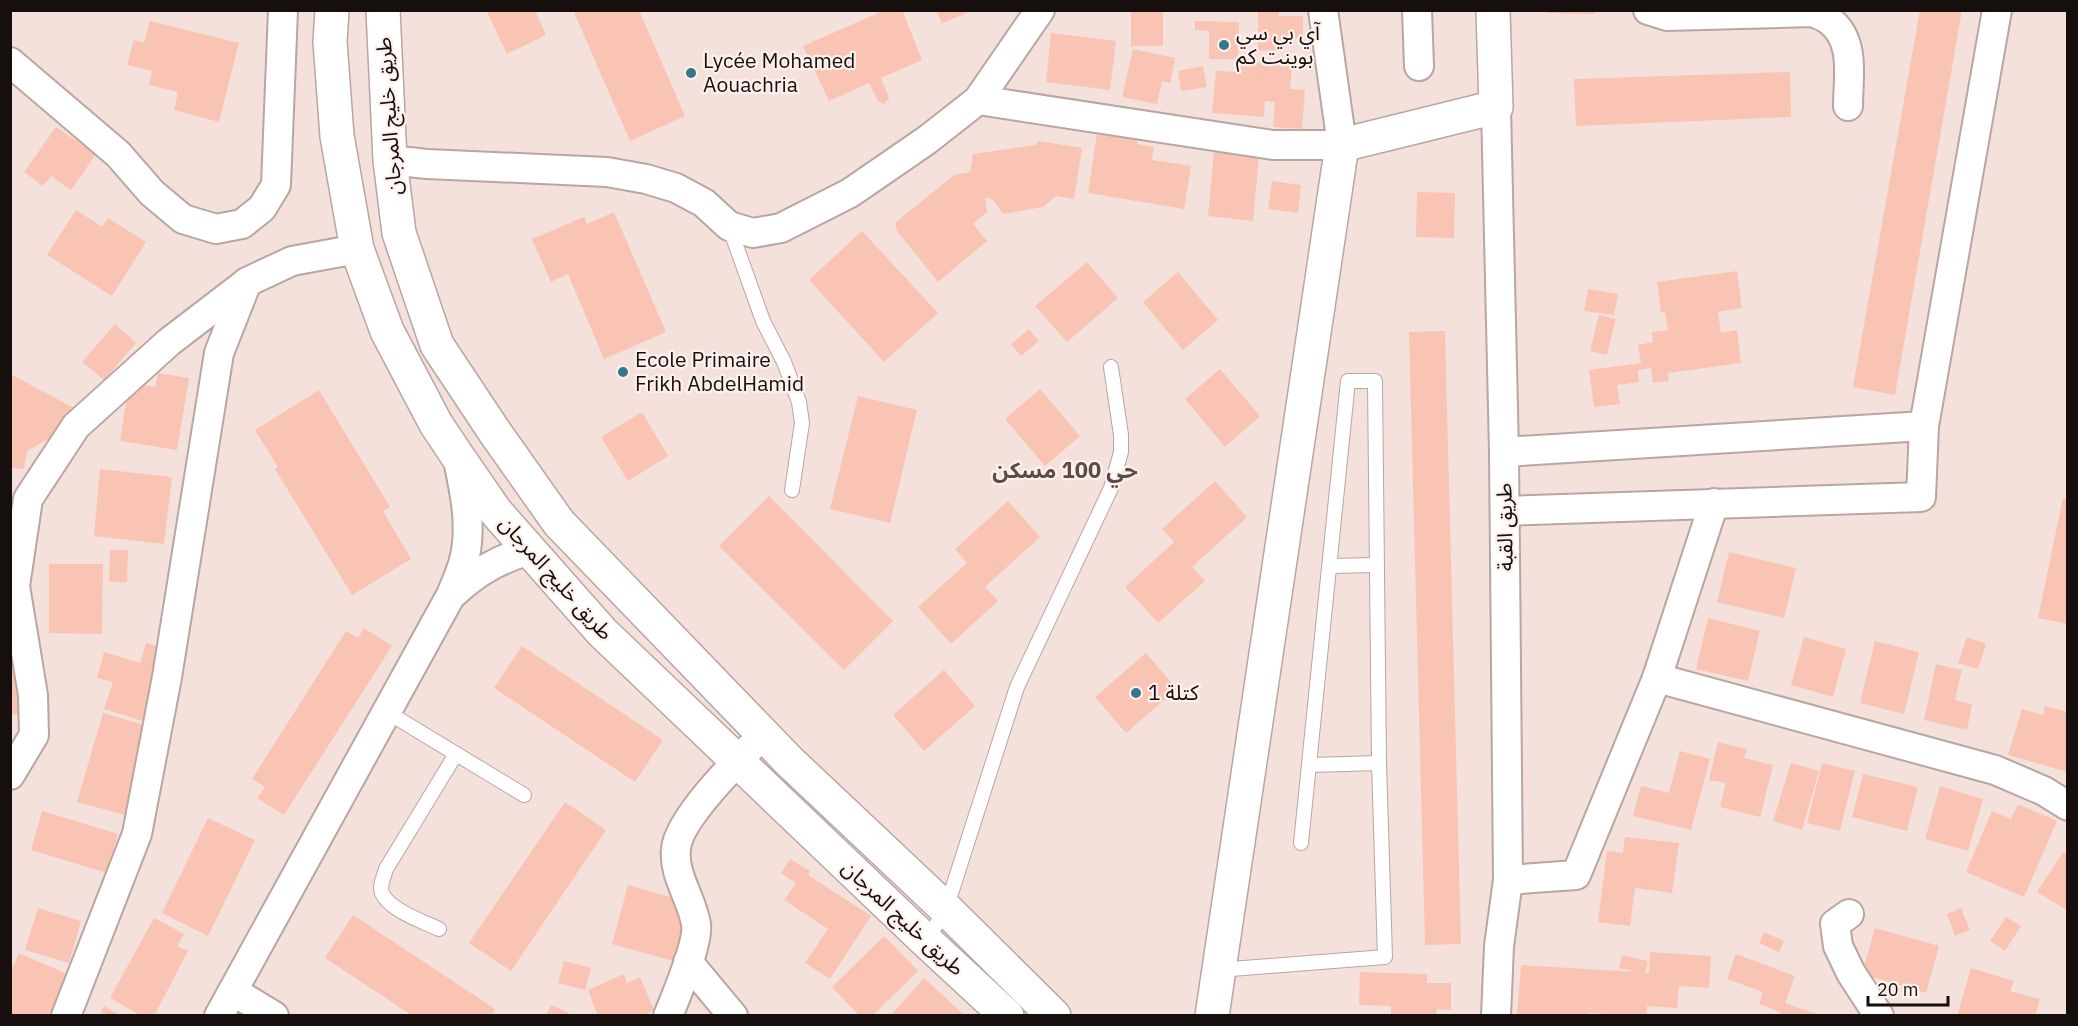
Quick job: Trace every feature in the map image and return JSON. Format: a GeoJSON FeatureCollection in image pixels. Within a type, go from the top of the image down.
{"type":"FeatureCollection","features":[{"type":"Feature","properties":{"kind":"main road","name":"طريق خليج المرجان"},"geometry":{"type":"LineString","coordinates":[[332,10],[330,42],[337,136],[357,249],[387,331],[436,424],[458,457],[496,512],[603,632],[736,761],[1007,1016]]}},
{"type":"Feature","properties":{"kind":"main road","name":"طريق خليج المرجان"},"geometry":{"type":"LineString","coordinates":[[382,10],[390,160],[399,233],[437,345],[494,431],[559,523],[763,735],[946,909],[1054,1016]]}},
{"type":"Feature","properties":{"kind":"main road"},"geometry":{"type":"LineString","coordinates":[[1212,1016],[1342,145],[1496,107],[1493,10]]}},
{"type":"Feature","properties":{"kind":"main road"},"geometry":{"type":"LineString","coordinates":[[458,457],[494,431]]}},
{"type":"Feature","properties":{"kind":"street"},"geometry":{"type":"LineString","coordinates":[[10,62],[118,154],[152,193],[183,219],[216,229],[242,224],[262,208],[276,185],[283,10]]}},
{"type":"Feature","properties":{"kind":"street"},"geometry":{"type":"LineString","coordinates":[[390,160],[427,164],[607,172],[646,179],[676,188],[704,203],[729,226],[753,233],[781,228],[850,194],[927,140],[978,100],[1040,10]]}},
{"type":"Feature","properties":{"kind":"street"},"geometry":{"type":"LineString","coordinates":[[978,100],[1273,145],[1342,145],[1323,10]]}},
{"type":"Feature","properties":{"kind":"street"},"geometry":{"type":"LineString","coordinates":[[1417,10],[1419,66]]}},
{"type":"Feature","properties":{"kind":"street"},"geometry":{"type":"LineString","coordinates":[[1648,10],[1667,16],[1814,12],[1831,21],[1843,36],[1846,44],[1849,53],[1848,106]]}},
{"type":"Feature","properties":{"kind":"street"},"geometry":{"type":"LineString","coordinates":[[1505,511],[1921,497],[1924,426],[1997,10]]}},
{"type":"Feature","properties":{"kind":"street","name":"طريق القبة"},"geometry":{"type":"LineString","coordinates":[[1496,107],[1505,511],[1508,880],[1499,946],[1496,1016]]}},
{"type":"Feature","properties":{"kind":"street"},"geometry":{"type":"LineString","coordinates":[[10,775],[34,735],[33,695],[15,586],[19,498],[76,426],[169,342],[248,282],[292,261],[357,249]]}},
{"type":"Feature","properties":{"kind":"street"},"geometry":{"type":"LineString","coordinates":[[66,1016],[137,834],[167,677],[219,353],[248,282]]}},
{"type":"Feature","properties":{"kind":"street"},"geometry":{"type":"LineString","coordinates":[[1504,452],[1924,426]]}},
{"type":"Feature","properties":{"kind":"street"},"geometry":{"type":"LineString","coordinates":[[219,1016],[451,595],[464,562],[467,532],[467,501],[458,457]]}},
{"type":"Feature","properties":{"kind":"street"},"geometry":{"type":"LineString","coordinates":[[1508,880],[1576,875],[1658,678],[1714,503]]}},
{"type":"Feature","properties":{"kind":"street"},"geometry":{"type":"LineString","coordinates":[[451,595],[487,566],[508,556],[530,550]]}},
{"type":"Feature","properties":{"kind":"street"},"geometry":{"type":"LineString","coordinates":[[1658,678],[1995,770],[2044,791],[2067,806]]}},
{"type":"Feature","properties":{"kind":"street"},"geometry":{"type":"LineString","coordinates":[[668,1016],[688,962],[696,926],[678,870],[675,849],[683,826],[736,761],[763,735]]}},
{"type":"Feature","properties":{"kind":"street"},"geometry":{"type":"LineString","coordinates":[[1849,914],[1834,924],[1838,946],[1851,973],[1879,1016]]}},
{"type":"Feature","properties":{"kind":"street"},"geometry":{"type":"LineString","coordinates":[[688,962],[733,1016]]}},
{"type":"Feature","properties":{"kind":"street"},"geometry":{"type":"LineString","coordinates":[[233,991],[274,1016]]}},
{"type":"Feature","properties":{"kind":"lane"},"geometry":{"type":"LineString","coordinates":[[729,226],[763,321],[784,362],[799,402],[802,423],[792,490]]}},
{"type":"Feature","properties":{"kind":"lane"},"geometry":{"type":"LineString","coordinates":[[926,941],[946,909],[1017,687],[1112,488],[1121,452],[1121,435],[1112,367]]}},
{"type":"Feature","properties":{"kind":"lane"},"geometry":{"type":"LineString","coordinates":[[1219,970],[1385,957],[1379,763],[1375,381],[1348,381],[1301,843]]}},
{"type":"Feature","properties":{"kind":"lane"},"geometry":{"type":"LineString","coordinates":[[1330,566],[1376,565]]}},
{"type":"Feature","properties":{"kind":"lane"},"geometry":{"type":"LineString","coordinates":[[387,712],[524,795]]}},
{"type":"Feature","properties":{"kind":"lane"},"geometry":{"type":"LineString","coordinates":[[439,929],[394,907],[382,894],[381,884],[386,869],[456,754]]}},
{"type":"Feature","properties":{"kind":"lane"},"geometry":{"type":"LineString","coordinates":[[1310,765],[1379,763]]}},
{"type":"Feature","properties":{"kind":"building"},"geometry":{"type":"Polygon","coordinates":[[[486,10],[535,10],[546,35],[507,54],[486,10]]]}},
{"type":"Feature","properties":{"kind":"building"},"geometry":{"type":"Polygon","coordinates":[[[573,10],[639,10],[685,116],[630,141],[573,10]]]}},
{"type":"Feature","properties":{"kind":"building"},"geometry":{"type":"Polygon","coordinates":[[[885,10],[902,10],[922,60],[881,78],[889,98],[884,104],[878,101],[869,83],[829,101],[803,46],[885,10]]]}},
{"type":"Feature","properties":{"kind":"building"},"geometry":{"type":"Polygon","coordinates":[[[1131,10],[1163,10],[1163,46],[1131,46],[1131,10]]]}},
{"type":"Feature","properties":{"kind":"building"},"geometry":{"type":"Polygon","coordinates":[[[1546,10],[1594,10],[1594,14],[1546,13],[1546,10]]]}},
{"type":"Feature","properties":{"kind":"building"},"geometry":{"type":"Polygon","coordinates":[[[1920,10],[1962,10],[1895,395],[1853,387],[1920,10]]]}},
{"type":"Feature","properties":{"kind":"building"},"geometry":{"type":"Polygon","coordinates":[[[936,11],[972,11],[942,23],[936,11]]]}},
{"type":"Feature","properties":{"kind":"building"},"geometry":{"type":"Polygon","coordinates":[[[1258,11],[1279,11],[1279,16],[1303,16],[1303,38],[1284,39],[1284,50],[1258,51],[1258,11]]]}},
{"type":"Feature","properties":{"kind":"building"},"geometry":{"type":"Polygon","coordinates":[[[150,21],[239,43],[219,122],[174,110],[178,92],[149,85],[152,71],[127,65],[134,40],[144,43],[150,21]]]}},
{"type":"Feature","properties":{"kind":"building","name":"آي بي سي بوينت كم"},"geometry":{"type":"Polygon","coordinates":[[[1195,21],[1239,22],[1238,59],[1209,59],[1209,31],[1195,30],[1195,21]]]}},
{"type":"Feature","properties":{"kind":"building"},"geometry":{"type":"Polygon","coordinates":[[[1051,33],[1116,41],[1110,90],[1046,82],[1051,33]]]}},
{"type":"Feature","properties":{"kind":"building"},"geometry":{"type":"Polygon","coordinates":[[[1133,49],[1175,58],[1170,83],[1162,81],[1157,104],[1122,97],[1133,49]]]}},
{"type":"Feature","properties":{"kind":"building"},"geometry":{"type":"Polygon","coordinates":[[[1240,61],[1292,65],[1290,89],[1305,90],[1302,129],[1273,127],[1275,102],[1265,101],[1264,117],[1212,113],[1216,71],[1239,72],[1240,61]]]}},
{"type":"Feature","properties":{"kind":"building"},"geometry":{"type":"Polygon","coordinates":[[[1203,66],[1207,87],[1181,91],[1178,71],[1203,66]]]}},
{"type":"Feature","properties":{"kind":"building"},"geometry":{"type":"Polygon","coordinates":[[[1790,72],[1791,117],[1576,126],[1574,79],[1790,72]]]}},
{"type":"Feature","properties":{"kind":"building"},"geometry":{"type":"Polygon","coordinates":[[[56,127],[96,154],[71,190],[51,176],[43,186],[24,172],[56,127]]]}},
{"type":"Feature","properties":{"kind":"building"},"geometry":{"type":"Polygon","coordinates":[[[1097,134],[1137,140],[1137,144],[1154,147],[1152,160],[1191,166],[1184,209],[1088,193],[1097,134]]]}},
{"type":"Feature","properties":{"kind":"building"},"geometry":{"type":"Polygon","coordinates":[[[1039,141],[1082,148],[1074,199],[1056,196],[1043,207],[1003,214],[992,199],[985,198],[987,212],[973,224],[987,241],[938,282],[897,231],[895,223],[954,175],[970,172],[973,154],[1035,145],[1039,141]]]}},
{"type":"Feature","properties":{"kind":"building"},"geometry":{"type":"Polygon","coordinates":[[[1214,151],[1259,156],[1253,221],[1208,216],[1214,151]]]}},
{"type":"Feature","properties":{"kind":"building"},"geometry":{"type":"Polygon","coordinates":[[[1272,181],[1301,185],[1298,213],[1268,209],[1272,181]]]}},
{"type":"Feature","properties":{"kind":"building"},"geometry":{"type":"Polygon","coordinates":[[[1417,192],[1455,193],[1454,238],[1416,237],[1417,192]]]}},
{"type":"Feature","properties":{"kind":"building"},"geometry":{"type":"Polygon","coordinates":[[[76,210],[102,227],[108,218],[146,242],[112,296],[47,255],[76,210]]]}},
{"type":"Feature","properties":{"kind":"building"},"geometry":{"type":"Polygon","coordinates":[[[614,212],[666,332],[604,359],[568,274],[551,282],[532,239],[584,217],[587,224],[614,212]]]}},
{"type":"Feature","properties":{"kind":"building"},"geometry":{"type":"Polygon","coordinates":[[[862,231],[938,313],[884,362],[809,280],[862,231]]]}},
{"type":"Feature","properties":{"kind":"building"},"geometry":{"type":"Polygon","coordinates":[[[1087,262],[1118,298],[1067,342],[1035,306],[1087,262]]]}},
{"type":"Feature","properties":{"kind":"building"},"geometry":{"type":"Polygon","coordinates":[[[1737,271],[1742,308],[1718,312],[1721,333],[1737,330],[1741,363],[1668,373],[1669,381],[1653,383],[1651,368],[1638,370],[1639,382],[1617,385],[1620,404],[1594,407],[1589,370],[1641,363],[1638,345],[1653,342],[1652,332],[1668,330],[1665,312],[1661,312],[1657,282],[1737,271]]]}},
{"type":"Feature","properties":{"kind":"building"},"geometry":{"type":"Polygon","coordinates":[[[1178,272],[1218,320],[1183,350],[1143,302],[1178,272]]]}},
{"type":"Feature","properties":{"kind":"building"},"geometry":{"type":"Polygon","coordinates":[[[1588,289],[1618,294],[1614,315],[1584,311],[1588,289]]]}},
{"type":"Feature","properties":{"kind":"building"},"geometry":{"type":"Polygon","coordinates":[[[1599,315],[1616,319],[1607,355],[1590,351],[1599,315]]]}},
{"type":"Feature","properties":{"kind":"building"},"geometry":{"type":"Polygon","coordinates":[[[115,324],[136,343],[104,380],[82,362],[115,324]]]}},
{"type":"Feature","properties":{"kind":"building"},"geometry":{"type":"Polygon","coordinates":[[[1029,329],[1039,341],[1021,356],[1011,344],[1029,329]]]}},
{"type":"Feature","properties":{"kind":"building"},"geometry":{"type":"Polygon","coordinates":[[[1445,331],[1461,944],[1425,945],[1409,332],[1445,331]]]}},
{"type":"Feature","properties":{"kind":"building"},"geometry":{"type":"Polygon","coordinates":[[[1220,369],[1260,416],[1225,447],[1185,399],[1220,369]]]}},
{"type":"Feature","properties":{"kind":"building"},"geometry":{"type":"Polygon","coordinates":[[[158,373],[189,378],[177,450],[120,441],[129,383],[155,387],[158,373]]]}},
{"type":"Feature","properties":{"kind":"building"},"geometry":{"type":"Polygon","coordinates":[[[10,374],[76,409],[64,430],[27,451],[24,469],[10,468],[10,374]]]}},
{"type":"Feature","properties":{"kind":"building"},"geometry":{"type":"Polygon","coordinates":[[[1040,389],[1080,436],[1045,466],[1005,419],[1040,389]]]}},
{"type":"Feature","properties":{"kind":"building"},"geometry":{"type":"Polygon","coordinates":[[[319,390],[390,507],[383,511],[411,559],[352,595],[275,469],[278,467],[255,430],[319,390]]]}},
{"type":"Feature","properties":{"kind":"building"},"geometry":{"type":"Polygon","coordinates":[[[858,396],[917,410],[890,523],[830,509],[858,396]]]}},
{"type":"Feature","properties":{"kind":"building"},"geometry":{"type":"Polygon","coordinates":[[[642,412],[668,456],[628,481],[601,437],[642,412]]]}},
{"type":"Feature","properties":{"kind":"building"},"geometry":{"type":"Polygon","coordinates":[[[100,469],[172,477],[164,544],[94,536],[100,469]]]}},
{"type":"Feature","properties":{"kind":"building"},"geometry":{"type":"Polygon","coordinates":[[[1215,481],[1247,517],[1192,567],[1205,581],[1158,623],[1125,587],[1174,542],[1162,529],[1215,481]]]}},
{"type":"Feature","properties":{"kind":"building"},"geometry":{"type":"Polygon","coordinates":[[[769,496],[893,621],[844,670],[719,546],[769,496]]]}},
{"type":"Feature","properties":{"kind":"building"},"geometry":{"type":"Polygon","coordinates":[[[2063,498],[2068,499],[2068,624],[2038,618],[2063,498]]]}},
{"type":"Feature","properties":{"kind":"building"},"geometry":{"type":"Polygon","coordinates":[[[1008,501],[1040,537],[985,587],[998,601],[951,644],[918,607],[967,563],[955,549],[1008,501]]]}},
{"type":"Feature","properties":{"kind":"building"},"geometry":{"type":"Polygon","coordinates":[[[110,550],[128,550],[127,582],[109,582],[110,550]]]}},
{"type":"Feature","properties":{"kind":"building"},"geometry":{"type":"Polygon","coordinates":[[[1729,552],[1796,568],[1784,618],[1717,602],[1729,552]]]}},
{"type":"Feature","properties":{"kind":"building"},"geometry":{"type":"Polygon","coordinates":[[[49,564],[103,564],[102,634],[49,633],[49,564]]]}},
{"type":"Feature","properties":{"kind":"building"},"geometry":{"type":"Polygon","coordinates":[[[1708,618],[1760,631],[1748,681],[1696,669],[1708,618]]]}},
{"type":"Feature","properties":{"kind":"building"},"geometry":{"type":"Polygon","coordinates":[[[364,628],[392,646],[284,815],[257,798],[265,787],[252,779],[346,631],[358,638],[364,628]]]}},
{"type":"Feature","properties":{"kind":"building"},"geometry":{"type":"Polygon","coordinates":[[[1804,637],[1846,649],[1833,697],[1791,685],[1804,637]]]}},
{"type":"Feature","properties":{"kind":"building"},"geometry":{"type":"Polygon","coordinates":[[[1967,637],[1986,644],[1978,669],[1958,663],[1967,637]]]}},
{"type":"Feature","properties":{"kind":"building"},"geometry":{"type":"Polygon","coordinates":[[[1875,641],[1919,652],[1904,714],[1860,703],[1875,641]]]}},
{"type":"Feature","properties":{"kind":"building"},"geometry":{"type":"Polygon","coordinates":[[[10,642],[27,713],[10,715],[10,642]]]}},
{"type":"Feature","properties":{"kind":"building"},"geometry":{"type":"Polygon","coordinates":[[[146,643],[167,649],[146,722],[104,709],[113,682],[97,678],[104,652],[140,663],[146,643]]]}},
{"type":"Feature","properties":{"kind":"building"},"geometry":{"type":"Polygon","coordinates":[[[522,646],[663,740],[635,782],[494,688],[522,646]]]}},
{"type":"Feature","properties":{"kind":"building","name":"كتلة 1"},"geometry":{"type":"Polygon","coordinates":[[[1146,653],[1177,689],[1126,733],[1095,697],[1146,653]]]}},
{"type":"Feature","properties":{"kind":"building"},"geometry":{"type":"Polygon","coordinates":[[[1936,664],[1962,670],[1955,700],[1972,704],[1967,730],[1924,720],[1936,664]]]}},
{"type":"Feature","properties":{"kind":"building"},"geometry":{"type":"Polygon","coordinates":[[[944,670],[975,706],[924,751],[893,715],[944,670]]]}},
{"type":"Feature","properties":{"kind":"building"},"geometry":{"type":"Polygon","coordinates":[[[2045,706],[2068,712],[2068,772],[2008,755],[2022,709],[2043,715],[2045,706]]]}},
{"type":"Feature","properties":{"kind":"building"},"geometry":{"type":"Polygon","coordinates":[[[103,713],[155,728],[129,816],[77,802],[103,713]]]}},
{"type":"Feature","properties":{"kind":"building"},"geometry":{"type":"Polygon","coordinates":[[[1718,742],[1747,749],[1744,758],[1773,765],[1760,817],[1720,807],[1726,783],[1709,780],[1718,742]]]}},
{"type":"Feature","properties":{"kind":"building"},"geometry":{"type":"Polygon","coordinates":[[[1680,751],[1710,759],[1691,830],[1633,816],[1641,786],[1669,793],[1680,751]]]}},
{"type":"Feature","properties":{"kind":"building"},"geometry":{"type":"Polygon","coordinates":[[[1791,763],[1819,771],[1802,830],[1773,821],[1791,763]]]}},
{"type":"Feature","properties":{"kind":"building"},"geometry":{"type":"Polygon","coordinates":[[[1822,763],[1855,771],[1840,831],[1807,823],[1822,763]]]}},
{"type":"Feature","properties":{"kind":"building"},"geometry":{"type":"Polygon","coordinates":[[[1863,774],[1918,787],[1907,831],[1852,817],[1863,774]]]}},
{"type":"Feature","properties":{"kind":"building"},"geometry":{"type":"Polygon","coordinates":[[[1940,786],[1983,799],[1968,851],[1925,839],[1940,786]]]}},
{"type":"Feature","properties":{"kind":"building"},"geometry":{"type":"Polygon","coordinates":[[[565,802],[606,830],[511,971],[469,943],[565,802]]]}},
{"type":"Feature","properties":{"kind":"building"},"geometry":{"type":"Polygon","coordinates":[[[2018,804],[2057,821],[2024,897],[1966,872],[1992,811],[2011,819],[2018,804]]]}},
{"type":"Feature","properties":{"kind":"building"},"geometry":{"type":"Polygon","coordinates":[[[42,811],[118,834],[107,873],[31,850],[42,811]]]}},
{"type":"Feature","properties":{"kind":"building"},"geometry":{"type":"Polygon","coordinates":[[[208,818],[255,840],[208,936],[162,913],[208,818]]]}},
{"type":"Feature","properties":{"kind":"building"},"geometry":{"type":"Polygon","coordinates":[[[1625,837],[1679,843],[1672,893],[1635,888],[1630,926],[1598,922],[1607,851],[1623,853],[1625,837]]]}},
{"type":"Feature","properties":{"kind":"building"},"geometry":{"type":"Polygon","coordinates":[[[2063,852],[2068,855],[2068,911],[2037,892],[2063,852]]]}},
{"type":"Feature","properties":{"kind":"building"},"geometry":{"type":"Polygon","coordinates":[[[790,859],[810,871],[808,875],[871,916],[830,979],[805,963],[828,929],[784,900],[796,883],[781,873],[790,859]]]}},
{"type":"Feature","properties":{"kind":"building"},"geometry":{"type":"Polygon","coordinates":[[[628,885],[694,904],[677,962],[612,944],[628,885]]]}},
{"type":"Feature","properties":{"kind":"building"},"geometry":{"type":"Polygon","coordinates":[[[38,908],[81,921],[69,963],[25,950],[38,908]]]}},
{"type":"Feature","properties":{"kind":"building"},"geometry":{"type":"Polygon","coordinates":[[[1961,908],[1970,930],[1955,936],[1947,914],[1961,908]]]}},
{"type":"Feature","properties":{"kind":"building"},"geometry":{"type":"Polygon","coordinates":[[[353,915],[495,1009],[491,1016],[413,1016],[325,958],[353,915]]]}},
{"type":"Feature","properties":{"kind":"building"},"geometry":{"type":"Polygon","coordinates":[[[2006,917],[2021,926],[2005,951],[1990,941],[2006,917]]]}},
{"type":"Feature","properties":{"kind":"building"},"geometry":{"type":"Polygon","coordinates":[[[154,918],[184,934],[177,946],[188,951],[154,1016],[142,1016],[110,998],[154,918]]]}},
{"type":"Feature","properties":{"kind":"building"},"geometry":{"type":"Polygon","coordinates":[[[1875,928],[1939,946],[1926,993],[1862,974],[1875,928]]]}},
{"type":"Feature","properties":{"kind":"building"},"geometry":{"type":"Polygon","coordinates":[[[1764,932],[1784,941],[1779,952],[1759,943],[1764,932]]]}},
{"type":"Feature","properties":{"kind":"building"},"geometry":{"type":"Polygon","coordinates":[[[884,936],[918,971],[872,1016],[860,1016],[832,987],[884,936]]]}},
{"type":"Feature","properties":{"kind":"building"},"geometry":{"type":"Polygon","coordinates":[[[1650,952],[1711,956],[1709,988],[1679,986],[1677,1008],[1647,1006],[1646,1016],[1588,1013],[1588,1016],[1517,1016],[1521,965],[1637,972],[1619,968],[1622,955],[1648,961],[1645,973],[1649,973],[1650,952]]]}},
{"type":"Feature","properties":{"kind":"building"},"geometry":{"type":"Polygon","coordinates":[[[19,953],[67,974],[50,1016],[10,1016],[10,973],[19,953]]]}},
{"type":"Feature","properties":{"kind":"building"},"geometry":{"type":"Polygon","coordinates":[[[1736,954],[1795,976],[1785,1003],[1822,1016],[1779,1016],[1780,1012],[1759,1004],[1763,992],[1727,979],[1736,954]]]}},
{"type":"Feature","properties":{"kind":"building"},"geometry":{"type":"Polygon","coordinates":[[[564,961],[591,968],[585,990],[558,983],[564,961]]]}},
{"type":"Feature","properties":{"kind":"building"},"geometry":{"type":"Polygon","coordinates":[[[1971,968],[2014,981],[2010,991],[2040,999],[2035,1016],[1957,1016],[1971,968]]]}},
{"type":"Feature","properties":{"kind":"building"},"geometry":{"type":"Polygon","coordinates":[[[1360,972],[1427,974],[1427,983],[1451,983],[1451,1010],[1437,1009],[1436,1016],[1391,1016],[1391,1006],[1359,1005],[1360,972]]]}},
{"type":"Feature","properties":{"kind":"building"},"geometry":{"type":"Polygon","coordinates":[[[624,974],[627,983],[640,977],[654,1010],[643,1016],[598,1016],[588,990],[624,974]]]}},
{"type":"Feature","properties":{"kind":"building"},"geometry":{"type":"Polygon","coordinates":[[[924,978],[965,1016],[890,1016],[924,978]]]}},
{"type":"Feature","properties":{"kind":"building"},"geometry":{"type":"Polygon","coordinates":[[[551,1005],[569,1013],[568,1016],[546,1016],[551,1005]]]}},
{"type":"Feature","properties":{"kind":"building"},"geometry":{"type":"Polygon","coordinates":[[[104,1006],[121,1016],[100,1016],[104,1006]]]}},
{"type":"Feature","properties":{"kind":"place","name":"آي بي سي بوينت كم"},"geometry":{"type":"Point","coordinates":[1224,45]}},
{"type":"Feature","properties":{"kind":"place","name":"Lycée Mohamed Aouachria"},"geometry":{"type":"Point","coordinates":[691,73]}},
{"type":"Feature","properties":{"kind":"place","name":"Ecole Primaire Frikh AbdelHamid"},"geometry":{"type":"Point","coordinates":[623,372]}},
{"type":"Feature","properties":{"kind":"place","name":"كتلة 1"},"geometry":{"type":"Point","coordinates":[1136,693]}},
{"type":"Feature","properties":{"kind":"district","name":"حي 100 مسكن"},"geometry":{"type":"Point","coordinates":[1065,470]}}]}
